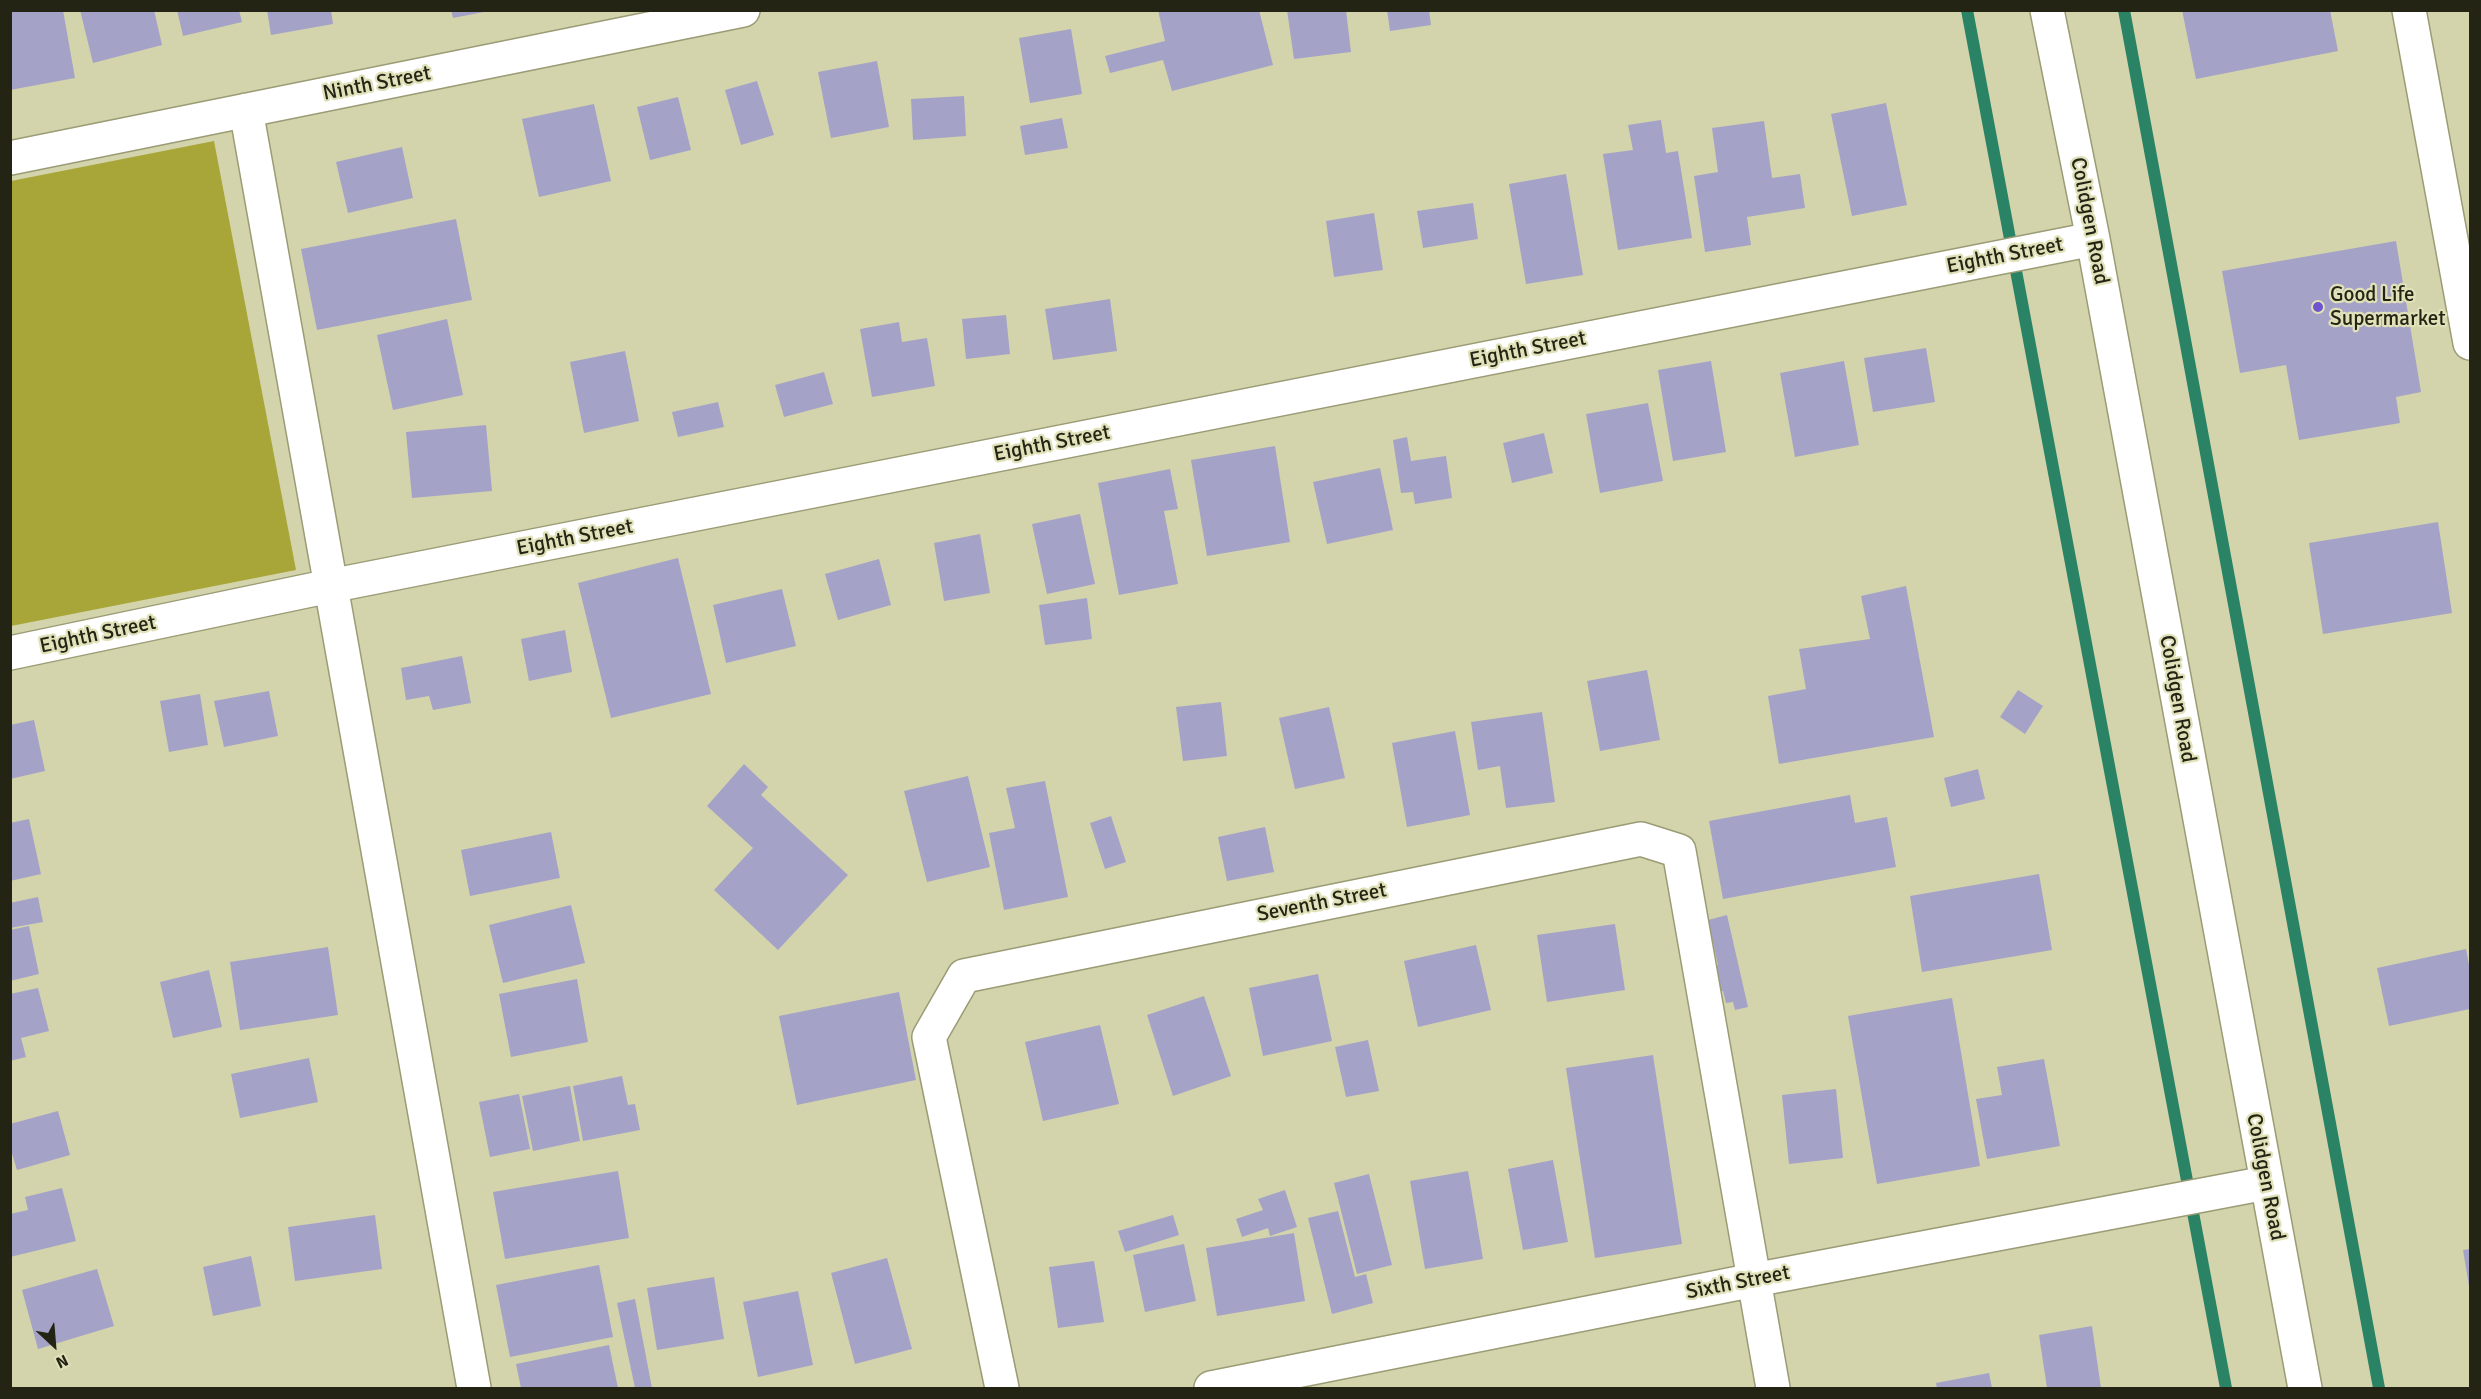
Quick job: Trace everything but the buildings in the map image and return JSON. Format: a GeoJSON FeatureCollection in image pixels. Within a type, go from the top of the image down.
{"type":"FeatureCollection","features":[{"type":"Feature","properties":{"kind":"street","name":"Ninth Street"},"geometry":{"type":"LineString","coordinates":[[10,158],[743,10]]}},
{"type":"Feature","properties":{"kind":"street","name":"Colidgen Road"},"geometry":{"type":"LineString","coordinates":[[2048,10],[2093,239],[2305,1389]]}},
{"type":"Feature","properties":{"kind":"street"},"geometry":{"type":"LineString","coordinates":[[2409,10],[2470,343]]}},
{"type":"Feature","properties":{"kind":"street"},"geometry":{"type":"LineString","coordinates":[[246,110],[474,1389]]}},
{"type":"Feature","properties":{"kind":"street","name":"Eighth Street"},"geometry":{"type":"LineString","coordinates":[[10,653],[330,586],[2093,239]]}},
{"type":"Feature","properties":{"kind":"street","name":"Seventh Street"},"geometry":{"type":"LineString","coordinates":[[1002,1389],[929,1037],[964,976],[1641,839],[1679,851],[1754,1280]]}},
{"type":"Feature","properties":{"kind":"street","name":"Sixth Street"},"geometry":{"type":"LineString","coordinates":[[1211,1389],[1754,1280],[2266,1183]]}},
{"type":"Feature","properties":{"kind":"street"},"geometry":{"type":"LineString","coordinates":[[1754,1280],[1773,1389]]}},
{"type":"Feature","properties":{"kind":"shaded area"},"geometry":{"type":"Polygon","coordinates":[[[214,141],[296,570],[11,626],[11,181],[214,141]]]}},
{"type":"Feature","properties":{"kind":"waterway"},"geometry":{"type":"LineString","coordinates":[[1967,10],[2226,1388]]}},
{"type":"Feature","properties":{"kind":"waterway"},"geometry":{"type":"LineString","coordinates":[[2124,10],[2379,1388]]}},
{"type":"Feature","properties":{"kind":"place","name":"Good Life Supermarket"},"geometry":{"type":"Point","coordinates":[2318,307]}}]}
